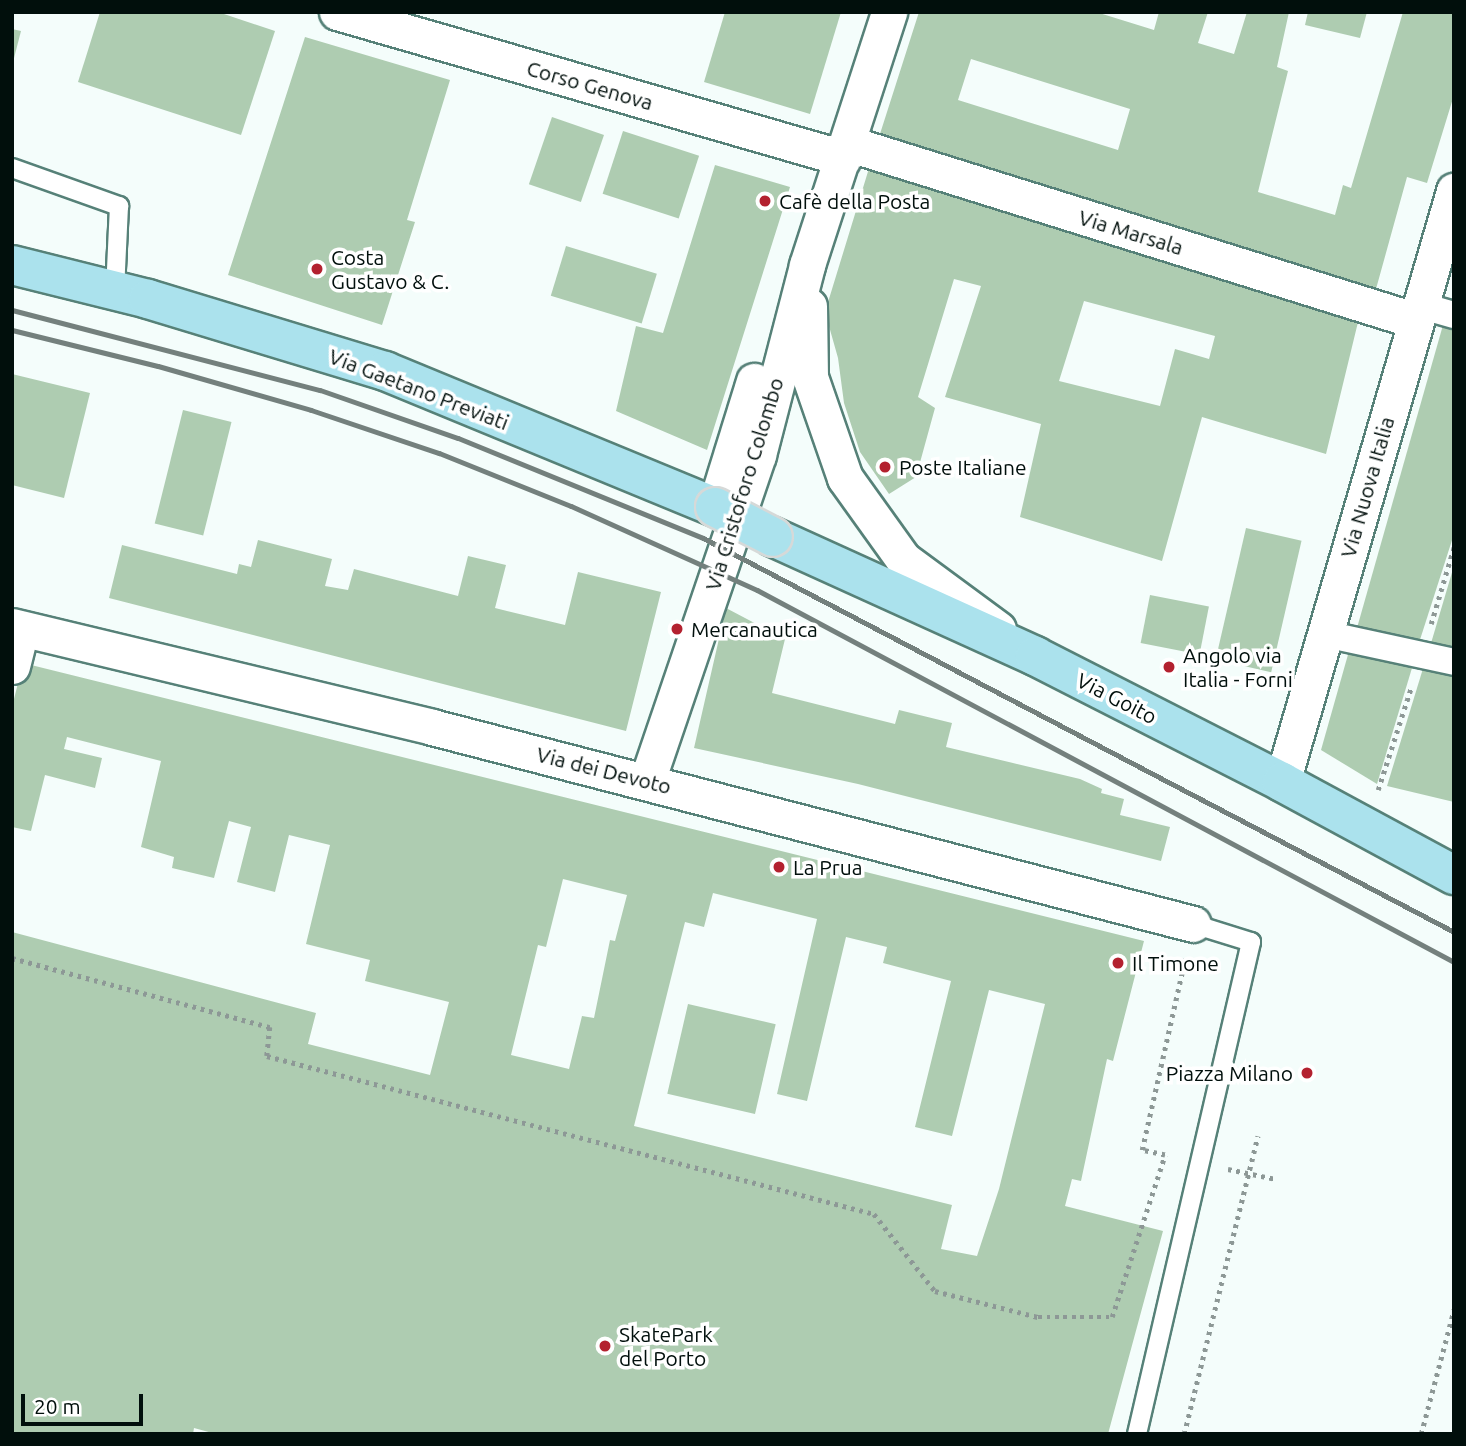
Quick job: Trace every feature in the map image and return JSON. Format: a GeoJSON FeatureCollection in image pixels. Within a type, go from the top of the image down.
{"type":"FeatureCollection","features":[{"type":"Feature","properties":{"kind":"main road","name":"Via Gaetano Previati"},"geometry":{"type":"LineString","coordinates":[[12,264],[115,291],[385,371],[715,507],[773,537]]}},
{"type":"Feature","properties":{"kind":"main road","name":"Via Goito"},"geometry":{"type":"LineString","coordinates":[[773,537],[1035,656],[1282,782],[1454,875]]}},
{"type":"Feature","properties":{"kind":"street","name":"Corso Genova"},"geometry":{"type":"LineString","coordinates":[[337,12],[845,150]]}},
{"type":"Feature","properties":{"kind":"street","name":"Via Cristoforo Colombo"},"geometry":{"type":"LineString","coordinates":[[647,781],[758,455],[807,265],[889,12]]}},
{"type":"Feature","properties":{"kind":"street","name":"Via Marsala"},"geometry":{"type":"LineString","coordinates":[[845,150],[1416,313]]}},
{"type":"Feature","properties":{"kind":"street","name":"Via Nuova Italia"},"geometry":{"type":"LineString","coordinates":[[1282,782],[1416,313],[1454,191]]}},
{"type":"Feature","properties":{"kind":"street","name":"Via Cristoforo Colombo"},"geometry":{"type":"LineString","coordinates":[[715,507],[778,304],[807,265]]}},
{"type":"Feature","properties":{"kind":"street","name":"Via Cristoforo Colombo"},"geometry":{"type":"LineString","coordinates":[[807,265],[810,377],[845,478],[903,559],[1035,656]]}},
{"type":"Feature","properties":{"kind":"street"},"geometry":{"type":"LineString","coordinates":[[1416,313],[1454,315]]}},
{"type":"Feature","properties":{"kind":"street"},"geometry":{"type":"LineString","coordinates":[[12,666],[17,627]]}},
{"type":"Feature","properties":{"kind":"street","name":"Via dei Devoto"},"geometry":{"type":"LineString","coordinates":[[17,627],[647,781],[1193,924]]}},
{"type":"Feature","properties":{"kind":"street"},"geometry":{"type":"LineString","coordinates":[[1325,634],[1454,662]]}},
{"type":"Feature","properties":{"kind":"lane"},"geometry":{"type":"LineString","coordinates":[[12,167],[120,206],[115,291]]}},
{"type":"Feature","properties":{"kind":"lane"},"geometry":{"type":"LineString","coordinates":[[1137,1434],[1200,1163],[1225,1042],[1251,942],[1193,924]]}},
{"type":"Feature","properties":{"kind":"path"},"geometry":{"type":"LineString","coordinates":[[1193,924],[1142,1150],[1276,1179]]}},
{"type":"Feature","properties":{"kind":"path"},"geometry":{"type":"LineString","coordinates":[[12,958],[270,1027],[267,1056],[874,1214],[935,1291],[1038,1317],[1112,1317],[1165,1155]]}},
{"type":"Feature","properties":{"kind":"path"},"geometry":{"type":"LineString","coordinates":[[1184,1434],[1258,1136]]}},
{"type":"Feature","properties":{"kind":"path"},"geometry":{"type":"LineString","coordinates":[[1421,1434],[1454,1308]]}},
{"type":"Feature","properties":{"kind":"building"},"geometry":{"type":"Polygon","coordinates":[[[100,12],[218,12],[275,31],[241,135],[78,82],[100,12]]]}},
{"type":"Feature","properties":{"kind":"building"},"geometry":{"type":"Polygon","coordinates":[[[725,12],[841,12],[810,114],[704,82],[725,12]]]}},
{"type":"Feature","properties":{"kind":"building"},"geometry":{"type":"Polygon","coordinates":[[[919,12],[1096,12],[1154,30],[1159,12],[1208,12],[1198,43],[1234,54],[1247,12],[1289,12],[1277,67],[1288,71],[1258,192],[1335,215],[1343,185],[1351,188],[1403,12],[1454,12],[1454,95],[1427,183],[1407,177],[1376,289],[879,137],[919,12]],[[971,59],[958,100],[1118,150],[1130,109],[971,59]]]}},
{"type":"Feature","properties":{"kind":"building"},"geometry":{"type":"Polygon","coordinates":[[[1308,12],[1367,12],[1360,38],[1305,25],[1308,12]]]}},
{"type":"Feature","properties":{"kind":"building"},"geometry":{"type":"Polygon","coordinates":[[[12,29],[21,31],[13,62],[12,62],[12,29]]]}},
{"type":"Feature","properties":{"kind":"building"},"geometry":{"type":"Polygon","coordinates":[[[305,37],[450,80],[407,220],[415,222],[382,325],[228,275],[305,37]]]}},
{"type":"Feature","properties":{"kind":"building"},"geometry":{"type":"Polygon","coordinates":[[[552,117],[604,135],[581,202],[529,184],[552,117]]]}},
{"type":"Feature","properties":{"kind":"building"},"geometry":{"type":"Polygon","coordinates":[[[623,131],[699,156],[679,218],[603,194],[623,131]]]}},
{"type":"Feature","properties":{"kind":"building"},"geometry":{"type":"Polygon","coordinates":[[[715,165],[790,187],[707,450],[616,411],[636,326],[663,333],[715,165]]]}},
{"type":"Feature","properties":{"kind":"building"},"geometry":{"type":"Polygon","coordinates":[[[870,165],[1359,318],[1326,454],[1202,417],[1162,561],[1020,517],[1041,424],[945,397],[981,286],[954,279],[918,397],[935,408],[916,477],[889,494],[860,452],[844,403],[838,358],[825,312],[870,165]],[[1084,301],[1059,381],[1160,406],[1175,349],[1209,359],[1215,336],[1084,301]]]}},
{"type":"Feature","properties":{"kind":"building"},"geometry":{"type":"Polygon","coordinates":[[[566,246],[657,274],[642,324],[551,296],[566,246]]]}},
{"type":"Feature","properties":{"kind":"building"},"geometry":{"type":"Polygon","coordinates":[[[1443,325],[1454,328],[1454,534],[1417,649],[1355,635],[1443,325]]]}},
{"type":"Feature","properties":{"kind":"building"},"geometry":{"type":"Polygon","coordinates":[[[12,374],[90,393],[64,498],[12,485],[12,374]]]}},
{"type":"Feature","properties":{"kind":"building"},"geometry":{"type":"Polygon","coordinates":[[[183,410],[232,422],[203,536],[155,524],[183,410]]]}},
{"type":"Feature","properties":{"kind":"building"},"geometry":{"type":"Polygon","coordinates":[[[1246,528],[1302,541],[1271,672],[1216,660],[1246,528]]]}},
{"type":"Feature","properties":{"kind":"building"},"geometry":{"type":"Polygon","coordinates":[[[258,540],[332,559],[325,586],[348,590],[354,569],[458,596],[468,556],[506,565],[495,608],[565,625],[578,572],[661,592],[626,731],[109,598],[122,545],[237,574],[239,564],[251,567],[258,540]]]}},
{"type":"Feature","properties":{"kind":"building"},"geometry":{"type":"Polygon","coordinates":[[[1454,569],[1454,656],[1429,650],[1454,569]]]}},
{"type":"Feature","properties":{"kind":"building"},"geometry":{"type":"Polygon","coordinates":[[[1150,595],[1209,606],[1200,655],[1141,643],[1150,595]]]}},
{"type":"Feature","properties":{"kind":"building"},"geometry":{"type":"Polygon","coordinates":[[[726,608],[785,639],[772,693],[895,724],[899,710],[952,723],[946,747],[1080,779],[1102,789],[1101,793],[1124,799],[1120,815],[1170,827],[1161,861],[858,784],[694,748],[726,608]]]}},
{"type":"Feature","properties":{"kind":"building"},"geometry":{"type":"Polygon","coordinates":[[[1351,644],[1415,658],[1377,784],[1321,750],[1351,644]]]}},
{"type":"Feature","properties":{"kind":"building"},"geometry":{"type":"Polygon","coordinates":[[[1425,662],[1454,668],[1454,802],[1387,786],[1425,662]]]}},
{"type":"Feature","properties":{"kind":"building"},"geometry":{"type":"Polygon","coordinates":[[[23,663],[1144,941],[1113,1061],[1107,1059],[1081,1181],[1072,1179],[1065,1206],[1163,1231],[1108,1434],[216,1434],[194,1428],[193,1434],[12,1434],[12,932],[316,1013],[308,1044],[430,1075],[449,1002],[365,981],[370,960],[306,944],[330,845],[289,835],[275,892],[237,882],[251,827],[229,821],[214,878],[172,868],[174,857],[141,847],[161,761],[67,737],[64,749],[102,758],[95,788],[45,775],[31,831],[12,827],[12,707],[23,663]],[[563,879],[546,947],[538,945],[511,1055],[569,1069],[582,1016],[594,1018],[610,940],[615,941],[627,895],[563,879]],[[713,893],[704,927],[685,922],[634,1126],[952,1205],[941,1249],[977,1256],[999,1189],[1045,1004],[989,990],[952,1136],[915,1127],[951,981],[883,963],[887,947],[846,937],[807,1101],[777,1094],[817,919],[713,893]]]}},
{"type":"Feature","properties":{"kind":"building"},"geometry":{"type":"Polygon","coordinates":[[[688,1004],[776,1024],[755,1114],[667,1094],[688,1004]]]}},
{"type":"Feature","properties":{"kind":"railway"},"geometry":{"type":"LineString","coordinates":[[12,310],[320,390],[458,438],[703,538],[1454,932]]}},
{"type":"Feature","properties":{"kind":"railway"},"geometry":{"type":"LineString","coordinates":[[12,330],[158,366],[311,410],[439,453],[571,506],[757,590],[1454,962]]}},
{"type":"Feature","properties":{"kind":"place","name":"Cafè della Posta"},"geometry":{"type":"Point","coordinates":[765,201]}},
{"type":"Feature","properties":{"kind":"place","name":"Costa Gustavo & C."},"geometry":{"type":"Point","coordinates":[317,269]}},
{"type":"Feature","properties":{"kind":"place","name":"Poste Italiane"},"geometry":{"type":"Point","coordinates":[885,467]}},
{"type":"Feature","properties":{"kind":"place","name":"Mercanautica"},"geometry":{"type":"Point","coordinates":[677,629]}},
{"type":"Feature","properties":{"kind":"place","name":"Angolo via Italia - Forni"},"geometry":{"type":"Point","coordinates":[1169,667]}},
{"type":"Feature","properties":{"kind":"place","name":"La Prua"},"geometry":{"type":"Point","coordinates":[779,867]}},
{"type":"Feature","properties":{"kind":"place","name":"Il Timone"},"geometry":{"type":"Point","coordinates":[1118,963]}},
{"type":"Feature","properties":{"kind":"place","name":"Piazza Milano"},"geometry":{"type":"Point","coordinates":[1307,1073]}},
{"type":"Feature","properties":{"kind":"place","name":"SkatePark del Porto"},"geometry":{"type":"Point","coordinates":[605,1346]}}]}
